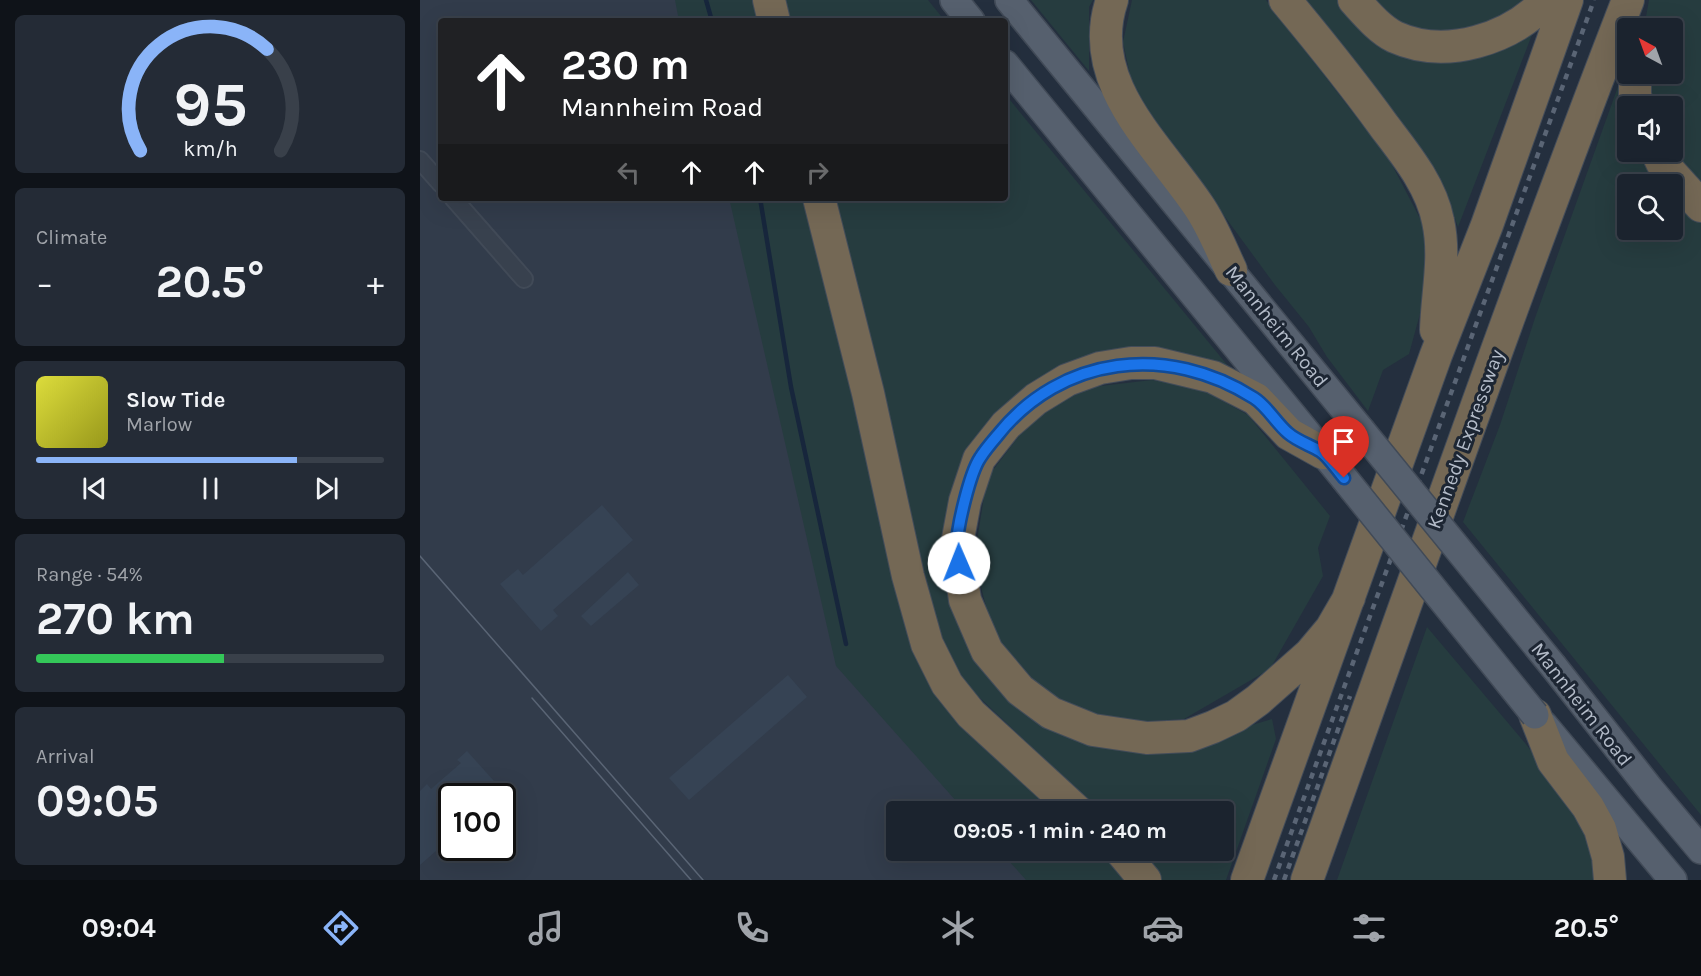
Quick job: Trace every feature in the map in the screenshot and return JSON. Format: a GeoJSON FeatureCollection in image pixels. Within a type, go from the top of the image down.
{"type":"FeatureCollection","features":[{"type":"Feature","properties":{"kind":"highway"},"geometry":{"type":"LineString","coordinates":[[769,0],[773,18]]}},
{"type":"Feature","properties":{"kind":"highway"},"geometry":{"type":"LineString","coordinates":[[1112,0],[1107,16],[1106,51],[1114,84],[1135,119],[1200,207],[1231,270]]}},
{"type":"Feature","properties":{"kind":"highway"},"geometry":{"type":"LineString","coordinates":[[1285,0],[1357,89],[1410,160],[1428,192],[1438,219],[1442,246],[1437,300],[1436,355]]}},
{"type":"Feature","properties":{"kind":"highway"},"geometry":{"type":"LineString","coordinates":[[1354,0],[1373,20],[1394,36],[1416,44],[1447,46],[1481,41],[1509,31],[1533,14],[1547,0]]}},
{"type":"Feature","properties":{"kind":"highway"},"geometry":{"type":"LineString","coordinates":[[1247,880],[1567,0]]}},
{"type":"Feature","properties":{"kind":"highway","name":"Kennedy Expressway"},"geometry":{"type":"LineString","coordinates":[[1307,880],[1572,144],[1628,0]]}},
{"type":"Feature","properties":{"kind":"highway"},"geometry":{"type":"LineString","coordinates":[[1640,18],[1643,0]]}},
{"type":"Feature","properties":{"kind":"highway"},"geometry":{"type":"LineString","coordinates":[[1662,162],[1701,206]]}},
{"type":"Feature","properties":{"kind":"highway"},"geometry":{"type":"LineString","coordinates":[[820,201],[868,393],[908,576],[927,644],[947,684],[971,714],[1066,801]]}},
{"type":"Feature","properties":{"kind":"highway"},"geometry":{"type":"LineString","coordinates":[[1323,453],[1289,434],[1256,399],[1213,376],[1155,363],[1131,363],[1100,368],[1067,380],[1036,399],[1006,425],[979,459],[965,501],[957,544],[965,600],[987,651],[1020,690],[1051,713],[1093,730],[1147,738],[1189,736],[1236,716],[1258,700],[1310,654],[1331,629],[1349,598]]}},
{"type":"Feature","properties":{"kind":"highway"},"geometry":{"type":"LineString","coordinates":[[1535,715],[1553,761],[1588,807],[1600,829],[1608,857],[1610,880]]}},
{"type":"Feature","properties":{"kind":"highway"},"geometry":{"type":"LineString","coordinates":[[1322,880],[1329,844],[1361,729]]}},
{"type":"Feature","properties":{"kind":"highway"},"geometry":{"type":"LineString","coordinates":[[1129,861],[1145,880]]}},
{"type":"Feature","properties":{"kind":"main road"},"geometry":{"type":"LineString","coordinates":[[954,0],[968,18]]}},
{"type":"Feature","properties":{"kind":"main road","name":"Mannheim Road"},"geometry":{"type":"LineString","coordinates":[[1009,0],[1701,850]]}},
{"type":"Feature","properties":{"kind":"main road","name":"Mannheim Road"},"geometry":{"type":"LineString","coordinates":[[1008,68],[1535,715],[1673,880]]}},
{"type":"Feature","properties":{"kind":"street"},"geometry":{"type":"LineString","coordinates":[[420,160],[438,181]]}},
{"type":"Feature","properties":{"kind":"street"},"geometry":{"type":"LineString","coordinates":[[456,201],[524,279]]}},
{"type":"Feature","properties":{"kind":"shaded area"},"geometry":{"type":"Polygon","coordinates":[[[420,0],[725,0],[728,18],[438,18],[438,201],[767,201],[998,801],[886,801],[886,861],[1046,861],[1063,880],[420,880],[420,0]]]}},
{"type":"Feature","properties":{"kind":"green space"},"geometry":{"type":"Polygon","coordinates":[[[675,0],[759,0],[763,18],[678,18],[675,0]]]}},
{"type":"Feature","properties":{"kind":"green space"},"geometry":{"type":"Polygon","coordinates":[[[783,0],[928,0],[943,18],[787,18],[783,0]]]}},
{"type":"Feature","properties":{"kind":"green space"},"geometry":{"type":"Polygon","coordinates":[[[1031,0],[1093,0],[1089,7],[1089,71],[1031,0]]]}},
{"type":"Feature","properties":{"kind":"green space"},"geometry":{"type":"Polygon","coordinates":[[[1132,0],[1266,0],[1389,159],[1425,228],[1424,299],[1409,354],[1383,370],[1368,411],[1327,357],[1309,327],[1275,285],[1133,89],[1123,42],[1132,0]]]}},
{"type":"Feature","properties":{"kind":"green space"},"geometry":{"type":"Polygon","coordinates":[[[1306,0],[1337,0],[1371,36],[1533,32],[1458,227],[1444,188],[1395,116],[1306,0]]]}},
{"type":"Feature","properties":{"kind":"green space"},"geometry":{"type":"Polygon","coordinates":[[[1373,0],[1524,0],[1493,23],[1446,33],[1411,27],[1392,20],[1373,0]]]}},
{"type":"Feature","properties":{"kind":"green space"},"geometry":{"type":"Polygon","coordinates":[[[1649,0],[1701,0],[1701,188],[1680,162],[1683,162],[1683,96],[1643,96],[1641,84],[1683,84],[1683,18],[1646,18],[1649,0]]]}},
{"type":"Feature","properties":{"kind":"green space"},"geometry":{"type":"Polygon","coordinates":[[[1621,84],[1624,96],[1617,96],[1617,162],[1651,162],[1659,174],[1617,174],[1617,240],[1683,240],[1683,204],[1701,223],[1701,815],[1463,522],[1500,425],[1535,318],[1621,84]]]}},
{"type":"Feature","properties":{"kind":"green space"},"geometry":{"type":"Polygon","coordinates":[[[1008,98],[1233,372],[1158,349],[1006,406],[951,602],[1034,714],[1097,747],[1169,750],[1272,719],[1276,739],[1234,857],[1234,801],[1088,801],[960,679],[934,628],[834,201],[1008,201],[1008,98]]]}},
{"type":"Feature","properties":{"kind":"green space"},"geometry":{"type":"Polygon","coordinates":[[[729,201],[808,201],[901,603],[1051,801],[956,801],[836,666],[729,201]]]}},
{"type":"Feature","properties":{"kind":"green space"},"geometry":{"type":"Polygon","coordinates":[[[1152,380],[1201,389],[1248,415],[1330,516],[1318,548],[1323,576],[1270,669],[1184,719],[1115,723],[1043,691],[993,633],[974,560],[987,478],[1028,424],[1075,389],[1152,380]]]}},
{"type":"Feature","properties":{"kind":"green space"},"geometry":{"type":"Polygon","coordinates":[[[1427,627],[1525,743],[1576,810],[1595,866],[1594,880],[1337,880],[1427,627]]]}},
{"type":"Feature","properties":{"kind":"green space"},"geometry":{"type":"Polygon","coordinates":[[[1009,861],[1110,861],[1130,880],[1026,880],[1009,861]]]}},
{"type":"Feature","properties":{"kind":"green space"},"geometry":{"type":"Polygon","coordinates":[[[1145,861],[1233,861],[1226,880],[1160,880],[1145,861]]]}},
{"type":"Feature","properties":{"kind":"building"},"geometry":{"type":"Polygon","coordinates":[[[602,505],[633,540],[553,610],[558,616],[541,631],[500,584],[518,569],[523,575],[602,505]]]}},
{"type":"Feature","properties":{"kind":"building"},"geometry":{"type":"Polygon","coordinates":[[[628,572],[639,585],[591,626],[581,616],[628,572]]]}},
{"type":"Feature","properties":{"kind":"building"},"geometry":{"type":"Polygon","coordinates":[[[788,675],[807,697],[689,800],[669,778],[788,675]]]}},
{"type":"Feature","properties":{"kind":"building"},"geometry":{"type":"Polygon","coordinates":[[[467,751],[496,783],[438,783],[438,849],[420,865],[420,791],[427,784],[431,789],[461,763],[457,760],[467,751]]]}},
{"type":"Feature","properties":{"kind":"waterway"},"geometry":{"type":"LineString","coordinates":[[706,0],[711,18]]}},
{"type":"Feature","properties":{"kind":"waterway"},"geometry":{"type":"LineString","coordinates":[[760,201],[791,387],[846,644]]}},
{"type":"Feature","properties":{"kind":"tram line"},"geometry":{"type":"LineString","coordinates":[[420,556],[703,880]]}},
{"type":"Feature","properties":{"kind":"tram line"},"geometry":{"type":"LineString","coordinates":[[532,698],[691,880]]}},
{"type":"Feature","properties":{"kind":"railway"},"geometry":{"type":"LineString","coordinates":[[1274,880],[1594,0]]}},
{"type":"Feature","properties":{"kind":"railway"},"geometry":{"type":"LineString","coordinates":[[1284,880],[1350,696]]}},
{"type":"Feature","properties":{"kind":"route"},"geometry":{"type":"LineString","coordinates":[[959,563],[957,544],[965,501],[979,459],[1006,425],[1036,399],[1067,380],[1100,368],[1131,363],[1155,363],[1213,376],[1256,399],[1289,434],[1323,453],[1344,478]]}}]}
